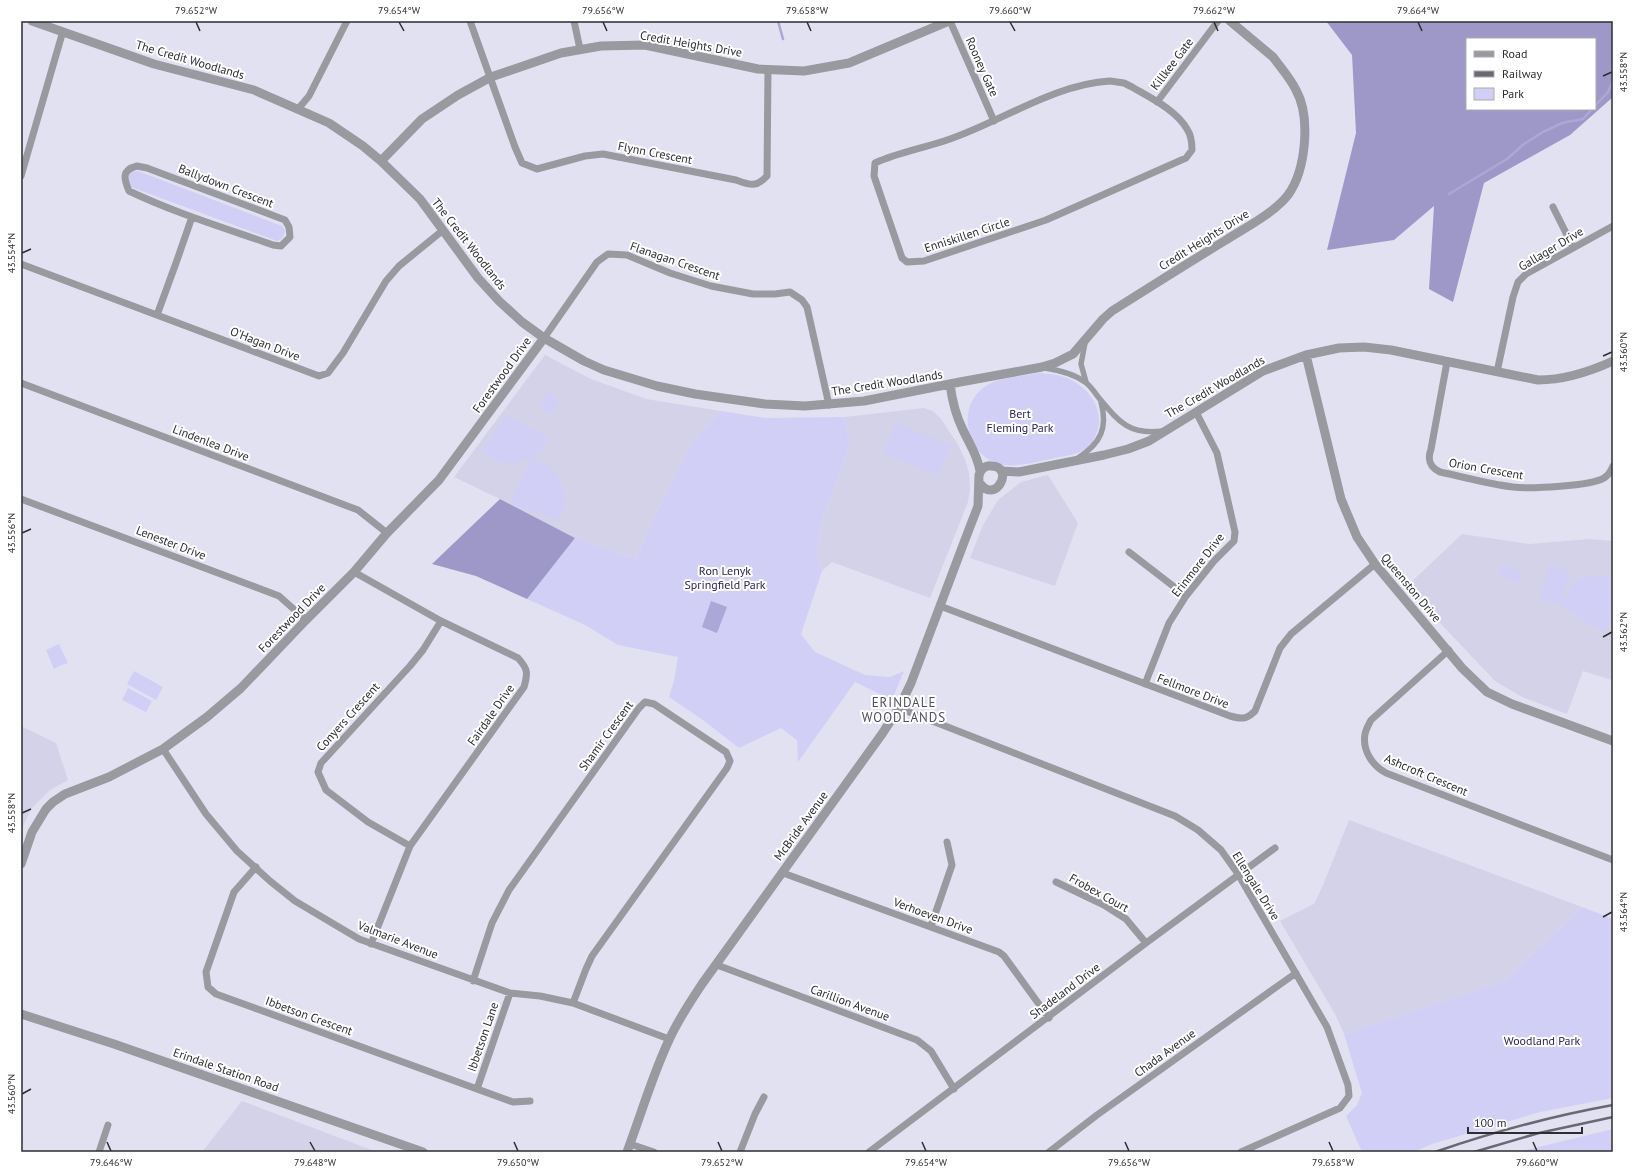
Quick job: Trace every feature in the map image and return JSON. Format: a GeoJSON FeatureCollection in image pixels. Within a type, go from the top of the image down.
{"type":"FeatureCollection","features":[{"type":"Feature","properties":{"kind":"street","name":"The Credit Woodlands"},"geometry":{"type":"LineString","coordinates":[[32,21],[154,64],[254,90],[329,123],[381,161],[420,199],[442,231],[478,278],[499,301],[544,338],[584,361],[604,370],[657,386],[695,394],[765,404],[805,406],[829,405],[884,398],[950,384],[955,409],[962,429],[977,456],[980,471]]}},
{"type":"Feature","properties":{"kind":"street"},"geometry":{"type":"LineString","coordinates":[[298,109],[308,96],[347,21]]}},
{"type":"Feature","properties":{"kind":"street"},"geometry":{"type":"LineString","coordinates":[[470,21],[491,77]]}},
{"type":"Feature","properties":{"kind":"street"},"geometry":{"type":"LineString","coordinates":[[574,21],[580,49]]}},
{"type":"Feature","properties":{"kind":"street","name":"Credit Heights Drive"},"geometry":{"type":"LineString","coordinates":[[381,161],[422,119],[458,95],[491,77],[561,52],[601,46],[645,45],[758,69],[804,71],[849,63],[950,21]]}},
{"type":"Feature","properties":{"kind":"street","name":"Rooney Gate"},"geometry":{"type":"LineString","coordinates":[[950,21],[994,121]]}},
{"type":"Feature","properties":{"kind":"street","name":"Killkee Gate"},"geometry":{"type":"LineString","coordinates":[[1157,102],[1218,21]]}},
{"type":"Feature","properties":{"kind":"street","name":"Credit Heights Drive"},"geometry":{"type":"LineString","coordinates":[[950,384],[1042,367],[1070,356],[1112,311],[1263,217],[1288,195],[1298,174],[1304,148],[1305,120],[1297,91],[1273,57],[1230,21]]}},
{"type":"Feature","properties":{"kind":"street"},"geometry":{"type":"LineString","coordinates":[[21,176],[63,31]]}},
{"type":"Feature","properties":{"kind":"street","name":"Flynn Crescent"},"geometry":{"type":"LineString","coordinates":[[491,77],[522,163],[537,169],[585,156],[603,154],[736,180],[751,186],[761,182],[767,176],[768,69]]}},
{"type":"Feature","properties":{"kind":"street","name":"Enniskillen Circle"},"geometry":{"type":"LineString","coordinates":[[1110,81],[1124,83],[1157,102],[1179,118],[1188,130],[1192,140],[1192,150],[1186,158],[1046,220],[924,261],[907,262],[902,258],[874,176],[875,163],[890,156],[950,139],[1058,93],[1095,82],[1110,81]]}},
{"type":"Feature","properties":{"kind":"street","name":"Ballydown Crescent"},"geometry":{"type":"LineString","coordinates":[[137,166],[147,168],[285,220],[289,227],[290,235],[281,246],[273,245],[192,217],[129,191],[125,181],[125,174],[130,168],[137,166]]}},
{"type":"Feature","properties":{"kind":"street"},"geometry":{"type":"LineString","coordinates":[[1553,207],[1574,247]]}},
{"type":"Feature","properties":{"kind":"street"},"geometry":{"type":"LineString","coordinates":[[157,315],[192,217]]}},
{"type":"Feature","properties":{"kind":"street","name":"Gallager Drive"},"geometry":{"type":"LineString","coordinates":[[1496,372],[1513,297],[1518,282],[1526,274],[1613,226]]}},
{"type":"Feature","properties":{"kind":"street","name":"O'Hagan Drive"},"geometry":{"type":"LineString","coordinates":[[21,264],[319,376],[328,373],[343,353],[386,281],[399,266],[442,231]]}},
{"type":"Feature","properties":{"kind":"street","name":"Flanagan Crescent"},"geometry":{"type":"LineString","coordinates":[[544,338],[562,315],[597,262],[608,254],[627,255],[670,273],[711,286],[753,294],[790,292],[802,300],[806,307],[829,405]]}},
{"type":"Feature","properties":{"kind":"street","name":"Forestwood Drive"},"geometry":{"type":"LineString","coordinates":[[21,864],[32,832],[46,809],[53,802],[65,794],[109,777],[163,749],[207,717],[241,688],[354,572],[387,534],[438,480],[544,338]]}},
{"type":"Feature","properties":{"kind":"street"},"geometry":{"type":"LineString","coordinates":[[1086,340],[1082,352],[1081,364],[1086,382],[1100,399],[1120,422],[1126,426],[1143,432],[1163,431]]}},
{"type":"Feature","properties":{"kind":"street","name":"The Credit Woodlands"},"geometry":{"type":"LineString","coordinates":[[1001,471],[1019,472],[1128,449],[1148,441],[1263,371],[1306,354],[1339,348],[1364,347],[1398,351],[1538,380],[1551,380],[1583,373],[1613,362]]}},
{"type":"Feature","properties":{"kind":"street","name":"Queenston Drive"},"geometry":{"type":"LineString","coordinates":[[1306,354],[1341,499],[1357,537],[1375,564],[1470,676],[1487,692],[1613,741]]}},
{"type":"Feature","properties":{"kind":"street","name":"Orion Crescent"},"geometry":{"type":"LineString","coordinates":[[1447,362],[1431,449],[1428,456],[1434,469],[1440,472],[1513,487],[1538,488],[1591,483],[1604,478],[1610,473],[1613,466]]}},
{"type":"Feature","properties":{"kind":"street"},"geometry":{"type":"LineString","coordinates":[[1042,367],[1064,372],[1086,382]]}},
{"type":"Feature","properties":{"kind":"street","name":"Lindenlea Drive"},"geometry":{"type":"LineString","coordinates":[[21,383],[358,510],[387,534]]}},
{"type":"Feature","properties":{"kind":"street"},"geometry":{"type":"LineString","coordinates":[[1074,461],[1091,448],[1102,435],[1104,416],[1100,399]]}},
{"type":"Feature","properties":{"kind":"street","name":"Erinmore Drive"},"geometry":{"type":"LineString","coordinates":[[1145,684],[1169,623],[1186,596],[1214,561],[1234,541],[1235,532],[1217,453],[1196,412]]}},
{"type":"Feature","properties":{"kind":"street","name":"The Credit Woodlands"},"geometry":{"type":"LineString","coordinates":[[977,456],[991,466]]}},
{"type":"Feature","properties":{"kind":"street"},"geometry":{"type":"LineString","coordinates":[[987,466],[991,466],[995,466],[1001,471],[1003,479],[1002,483],[996,489],[992,490],[984,488],[979,482],[980,471],[987,466]]}},
{"type":"Feature","properties":{"kind":"street","name":"The Credit Woodlands"},"geometry":{"type":"LineString","coordinates":[[1002,483],[1019,472]]}},
{"type":"Feature","properties":{"kind":"street","name":"McBride Avenue"},"geometry":{"type":"LineString","coordinates":[[628,1148],[669,1039],[690,1003],[878,740],[899,708],[918,666],[978,506],[979,482]]}},
{"type":"Feature","properties":{"kind":"street","name":"McBride Avenue"},"geometry":{"type":"LineString","coordinates":[[978,506],[992,490]]}},
{"type":"Feature","properties":{"kind":"street","name":"Lenester Drive"},"geometry":{"type":"LineString","coordinates":[[21,499],[278,596],[306,620]]}},
{"type":"Feature","properties":{"kind":"street"},"geometry":{"type":"LineString","coordinates":[[1129,552],[1186,596]]}},
{"type":"Feature","properties":{"kind":"street","name":"Fellmore Drive"},"geometry":{"type":"LineString","coordinates":[[940,606],[1242,720],[1250,716],[1255,711],[1280,648],[1291,634],[1375,564]]}},
{"type":"Feature","properties":{"kind":"street","name":"Fairdale Drive"},"geometry":{"type":"LineString","coordinates":[[354,572],[441,621],[518,658],[525,666],[527,677],[524,687],[410,846],[371,944]]}},
{"type":"Feature","properties":{"kind":"street","name":"Conyers Crescent"},"geometry":{"type":"LineString","coordinates":[[410,846],[368,822],[326,790],[318,772],[321,763],[423,650],[441,621]]}},
{"type":"Feature","properties":{"kind":"street","name":"Ashcroft Crescent"},"geometry":{"type":"LineString","coordinates":[[1449,650],[1371,720],[1365,734],[1365,741],[1366,750],[1374,765],[1386,773],[1613,860]]}},
{"type":"Feature","properties":{"kind":"street","name":"Shamir Crescent"},"geometry":{"type":"LineString","coordinates":[[473,981],[492,923],[509,890],[639,708],[645,702],[654,704],[726,752],[730,761],[727,768],[592,956],[573,1004]]}},
{"type":"Feature","properties":{"kind":"street","name":"Ellengale Drive"},"geometry":{"type":"LineString","coordinates":[[899,708],[1175,816],[1198,830],[1220,850],[1238,874],[1327,1027],[1348,1085],[1350,1096],[1340,1108],[1241,1152]]}},
{"type":"Feature","properties":{"kind":"street","name":"Valmarie Avenue"},"geometry":{"type":"LineString","coordinates":[[163,749],[206,814],[237,851],[295,901],[359,939],[510,993],[540,996],[573,1004],[669,1039]]}},
{"type":"Feature","properties":{"kind":"street"},"geometry":{"type":"LineString","coordinates":[[931,926],[952,864],[947,842]]}},
{"type":"Feature","properties":{"kind":"street","name":"Shadeland Drive"},"geometry":{"type":"LineString","coordinates":[[869,1152],[1049,1018],[1238,874],[1275,848]]}},
{"type":"Feature","properties":{"kind":"street","name":"Ibbetson Crescent"},"geometry":{"type":"LineString","coordinates":[[256,867],[234,892],[206,972],[208,987],[216,994],[513,1102],[530,1101]]}},
{"type":"Feature","properties":{"kind":"street","name":"Verhoeven Drive"},"geometry":{"type":"LineString","coordinates":[[783,873],[999,952],[1004,956],[1049,1018]]}},
{"type":"Feature","properties":{"kind":"street","name":"Frobex Court"},"geometry":{"type":"LineString","coordinates":[[1056,882],[1104,905],[1126,919],[1146,943]]}},
{"type":"Feature","properties":{"kind":"street","name":"Carillion Avenue"},"geometry":{"type":"LineString","coordinates":[[717,965],[916,1040],[931,1051],[954,1089]]}},
{"type":"Feature","properties":{"kind":"street","name":"Chada Avenue"},"geometry":{"type":"LineString","coordinates":[[1049,1152],[1097,1115],[1296,973]]}},
{"type":"Feature","properties":{"kind":"street","name":"Ibbetson Lane"},"geometry":{"type":"LineString","coordinates":[[478,1089],[510,993]]}},
{"type":"Feature","properties":{"kind":"street","name":"Erindale Station Road"},"geometry":{"type":"LineString","coordinates":[[21,1014],[129,1049],[423,1152]]}},
{"type":"Feature","properties":{"kind":"street"},"geometry":{"type":"LineString","coordinates":[[740,1152],[755,1114],[764,1097]]}},
{"type":"Feature","properties":{"kind":"street"},"geometry":{"type":"LineString","coordinates":[[99,1152],[108,1125]]}},
{"type":"Feature","properties":{"kind":"street"},"geometry":{"type":"LineString","coordinates":[[628,1148],[654,1152]]}},
{"type":"Feature","properties":{"kind":"shaded area"},"geometry":{"type":"Polygon","coordinates":[[[1326,21],[1613,21],[1613,97],[1570,135],[1484,183],[1453,302],[1429,289],[1434,206],[1394,240],[1327,250],[1356,133],[1352,55],[1326,21]]]}},
{"type":"Feature","properties":{"kind":"shaded area"},"geometry":{"type":"Polygon","coordinates":[[[545,355],[591,379],[646,399],[721,411],[693,441],[653,519],[636,559],[575,538],[454,477],[545,355]]]}},
{"type":"Feature","properties":{"kind":"shaded area"},"geometry":{"type":"Polygon","coordinates":[[[924,408],[933,411],[941,419],[957,443],[965,459],[969,473],[970,490],[968,502],[930,598],[832,562],[822,571],[817,553],[823,517],[850,445],[844,417],[924,408]]]}},
{"type":"Feature","properties":{"kind":"shaded area"},"geometry":{"type":"Polygon","coordinates":[[[1048,475],[1078,523],[1055,586],[970,558],[983,525],[998,500],[1021,482],[1048,475]]]}},
{"type":"Feature","properties":{"kind":"shaded area"},"geometry":{"type":"Polygon","coordinates":[[[500,499],[575,538],[527,599],[476,576],[432,564],[500,499]]]}},
{"type":"Feature","properties":{"kind":"shaded area"},"geometry":{"type":"Polygon","coordinates":[[[1462,534],[1529,544],[1589,539],[1613,541],[1612,680],[1583,671],[1567,714],[1522,697],[1495,681],[1406,587],[1462,534]]]}},
{"type":"Feature","properties":{"kind":"shaded area"},"geometry":{"type":"Polygon","coordinates":[[[711,601],[727,607],[717,633],[702,627],[711,601]]]}},
{"type":"Feature","properties":{"kind":"shaded area"},"geometry":{"type":"Polygon","coordinates":[[[21,726],[56,743],[68,780],[50,790],[32,808],[21,830],[21,726]]]}},
{"type":"Feature","properties":{"kind":"shaded area"},"geometry":{"type":"Polygon","coordinates":[[[1349,820],[1582,907],[1504,981],[1344,1034],[1335,1014],[1280,921],[1314,904],[1349,820]]]}},
{"type":"Feature","properties":{"kind":"shaded area"},"geometry":{"type":"Polygon","coordinates":[[[242,1101],[377,1152],[202,1152],[242,1101]]]}},
{"type":"Feature","properties":{"kind":"green space"},"geometry":{"type":"Polygon","coordinates":[[[138,171],[282,226],[285,230],[284,236],[277,241],[131,187],[128,181],[129,176],[131,172],[138,171]]]}},
{"type":"Feature","properties":{"kind":"green space","name":"Bert Fleming Park"},"geometry":{"type":"Polygon","coordinates":[[[1038,373],[1057,375],[1067,378],[1076,382],[1090,395],[1098,411],[1099,420],[1098,430],[1094,439],[1087,448],[1066,456],[1017,465],[1004,465],[992,461],[982,454],[974,445],[970,433],[968,421],[969,409],[974,397],[989,384],[1009,378],[1038,373]]]}},
{"type":"Feature","properties":{"kind":"green space"},"geometry":{"type":"Polygon","coordinates":[[[550,393],[555,395],[558,400],[556,409],[550,412],[545,412],[541,403],[543,395],[550,393]]]}},
{"type":"Feature","properties":{"kind":"green space","name":"Ron Lenyk Springfield Park"},"geometry":{"type":"Polygon","coordinates":[[[721,411],[765,418],[844,417],[850,445],[823,517],[817,553],[822,571],[801,634],[815,652],[865,675],[890,677],[904,671],[892,700],[855,682],[798,762],[797,740],[781,728],[739,748],[703,720],[669,697],[674,681],[678,657],[618,645],[585,625],[527,599],[575,538],[636,559],[653,519],[693,441],[721,411]]]}},
{"type":"Feature","properties":{"kind":"green space"},"geometry":{"type":"Polygon","coordinates":[[[508,415],[549,438],[542,449],[531,458],[517,463],[504,463],[487,455],[481,450],[508,415]]]}},
{"type":"Feature","properties":{"kind":"green space"},"geometry":{"type":"Polygon","coordinates":[[[896,422],[951,446],[938,476],[883,453],[896,422]]]}},
{"type":"Feature","properties":{"kind":"green space"},"geometry":{"type":"Polygon","coordinates":[[[531,458],[547,465],[557,475],[564,488],[565,508],[559,521],[513,504],[512,500],[531,458]]]}},
{"type":"Feature","properties":{"kind":"green space"},"geometry":{"type":"Polygon","coordinates":[[[1503,563],[1520,572],[1521,578],[1519,581],[1515,583],[1498,573],[1503,563]]]}},
{"type":"Feature","properties":{"kind":"green space"},"geometry":{"type":"Polygon","coordinates":[[[1549,565],[1570,570],[1561,605],[1540,600],[1549,565]]]}},
{"type":"Feature","properties":{"kind":"green space"},"geometry":{"type":"Polygon","coordinates":[[[1595,575],[1613,578],[1613,602],[1608,628],[1601,632],[1562,606],[1570,589],[1577,581],[1588,576],[1595,575]]]}},
{"type":"Feature","properties":{"kind":"green space"},"geometry":{"type":"Polygon","coordinates":[[[59,644],[68,663],[54,669],[46,650],[59,644]]]}},
{"type":"Feature","properties":{"kind":"green space"},"geometry":{"type":"Polygon","coordinates":[[[134,671],[163,687],[156,700],[127,684],[134,671]]]}},
{"type":"Feature","properties":{"kind":"green space"},"geometry":{"type":"Polygon","coordinates":[[[128,688],[152,701],[146,712],[122,700],[128,688]]]}},
{"type":"Feature","properties":{"kind":"green space","name":"Woodland Park"},"geometry":{"type":"Polygon","coordinates":[[[1582,907],[1613,919],[1613,1098],[1540,1112],[1432,1144],[1413,1152],[1362,1152],[1346,1116],[1357,1105],[1362,1093],[1344,1034],[1504,981],[1582,907]]]}},
{"type":"Feature","properties":{"kind":"green space"},"geometry":{"type":"Polygon","coordinates":[[[1613,1129],[1613,1152],[1518,1152],[1613,1129]]]}},
{"type":"Feature","properties":{"kind":"waterway"},"geometry":{"type":"LineString","coordinates":[[778,21],[783,39]]}},
{"type":"Feature","properties":{"kind":"waterway"},"geometry":{"type":"LineString","coordinates":[[1596,105],[1608,92],[1613,81]]}},
{"type":"Feature","properties":{"kind":"waterway"},"geometry":{"type":"LineString","coordinates":[[1449,194],[1507,159],[1524,144],[1543,132],[1562,123],[1583,119],[1591,110]]}},
{"type":"Feature","properties":{"kind":"railway"},"geometry":{"type":"LineString","coordinates":[[1435,1152],[1523,1125],[1613,1105]]}},
{"type":"Feature","properties":{"kind":"railway"},"geometry":{"type":"LineString","coordinates":[[1474,1152],[1539,1133],[1613,1117]]}},
{"type":"Feature","properties":{"kind":"district","name":"ERINDALE WOODLANDS"},"geometry":{"type":"Point","coordinates":[904,710]}}]}
